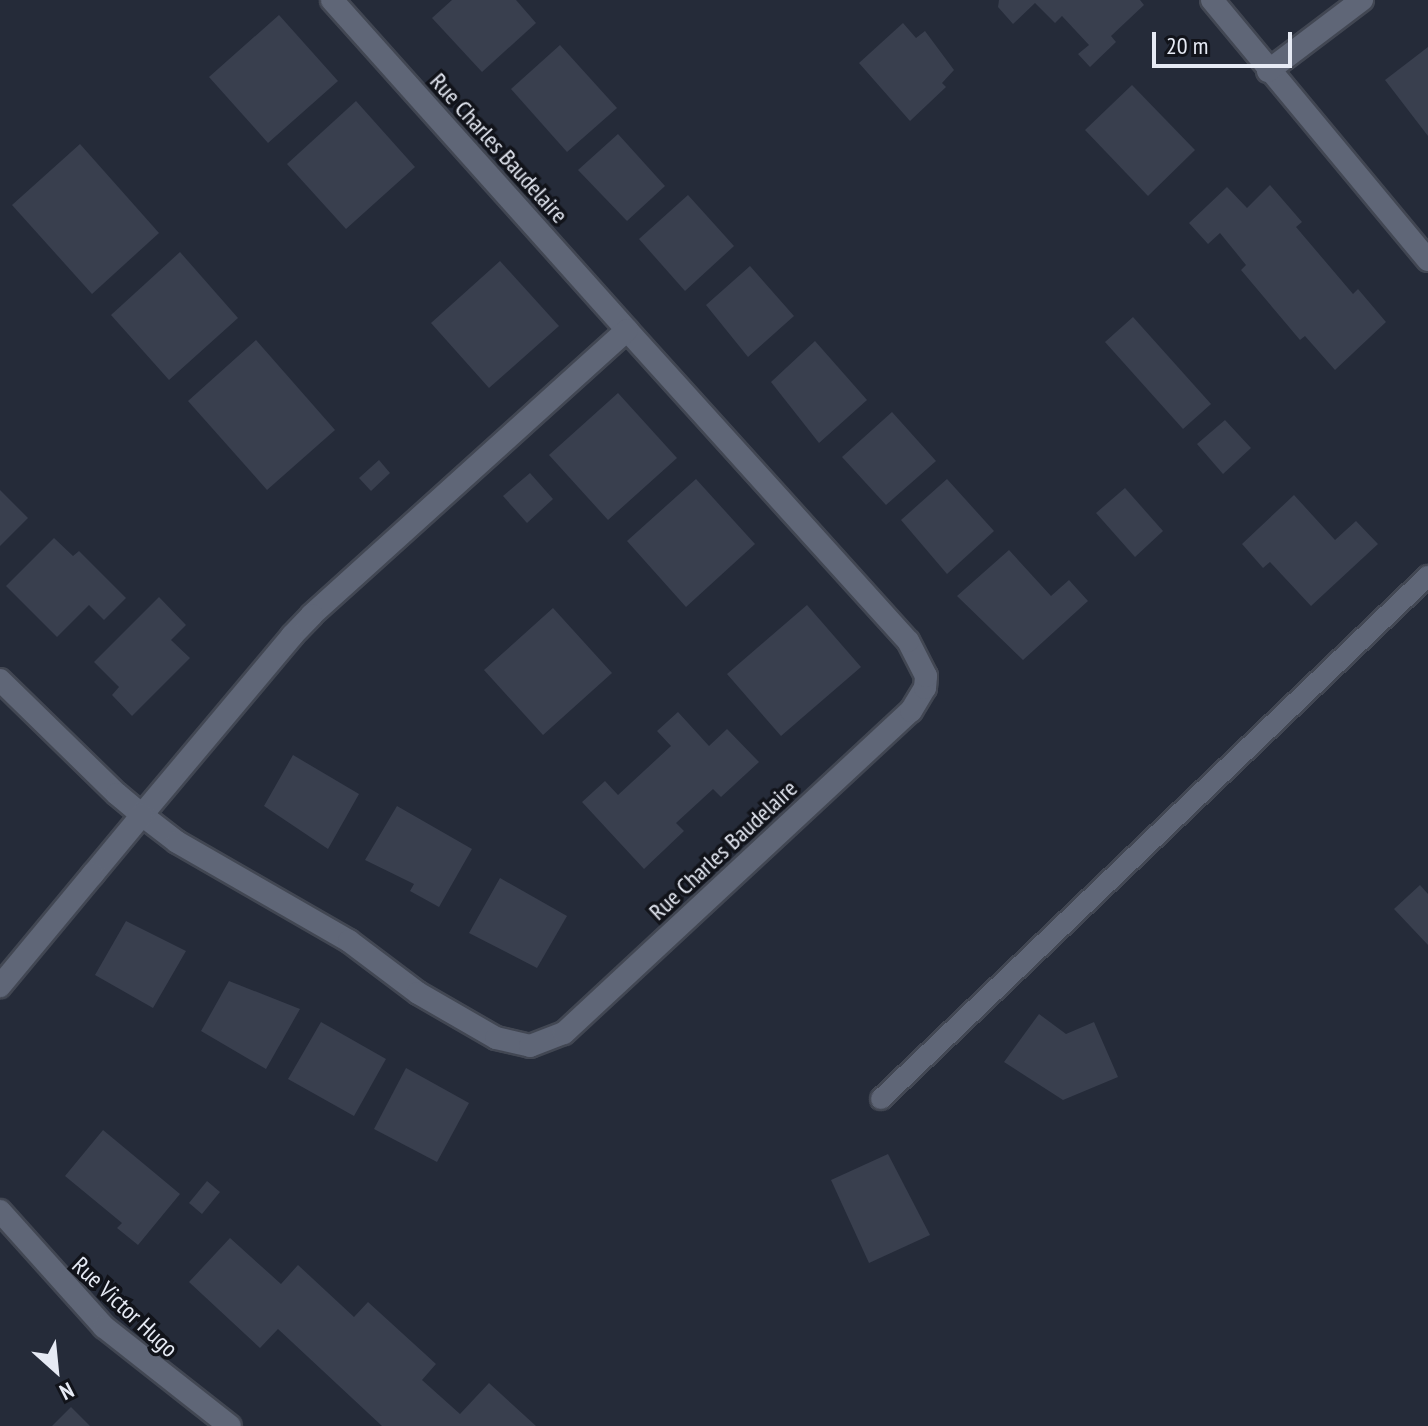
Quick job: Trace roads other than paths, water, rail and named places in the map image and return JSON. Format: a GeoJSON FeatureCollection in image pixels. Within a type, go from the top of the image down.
{"type":"FeatureCollection","features":[{"type":"Feature","properties":{"kind":"street","name":"Rue Charles Baudelaire"},"geometry":{"type":"LineString","coordinates":[[0,680],[142,815],[177,842],[349,941],[418,993],[496,1038],[530,1046],[564,1033],[911,711],[925,688],[917,653],[332,0]]}},
{"type":"Feature","properties":{"kind":"street"},"geometry":{"type":"LineString","coordinates":[[1212,0],[1428,260]]}},
{"type":"Feature","properties":{"kind":"street"},"geometry":{"type":"LineString","coordinates":[[1268,71],[1362,0]]}},
{"type":"Feature","properties":{"kind":"street"},"geometry":{"type":"LineString","coordinates":[[0,986],[312,615],[627,330]]}},
{"type":"Feature","properties":{"kind":"street","name":"Rue Victor Hugo"},"geometry":{"type":"LineString","coordinates":[[0,1211],[104,1327],[230,1426]]}},
{"type":"Feature","properties":{"kind":"lane"},"geometry":{"type":"LineString","coordinates":[[881,1099],[1428,576]]}}]}
